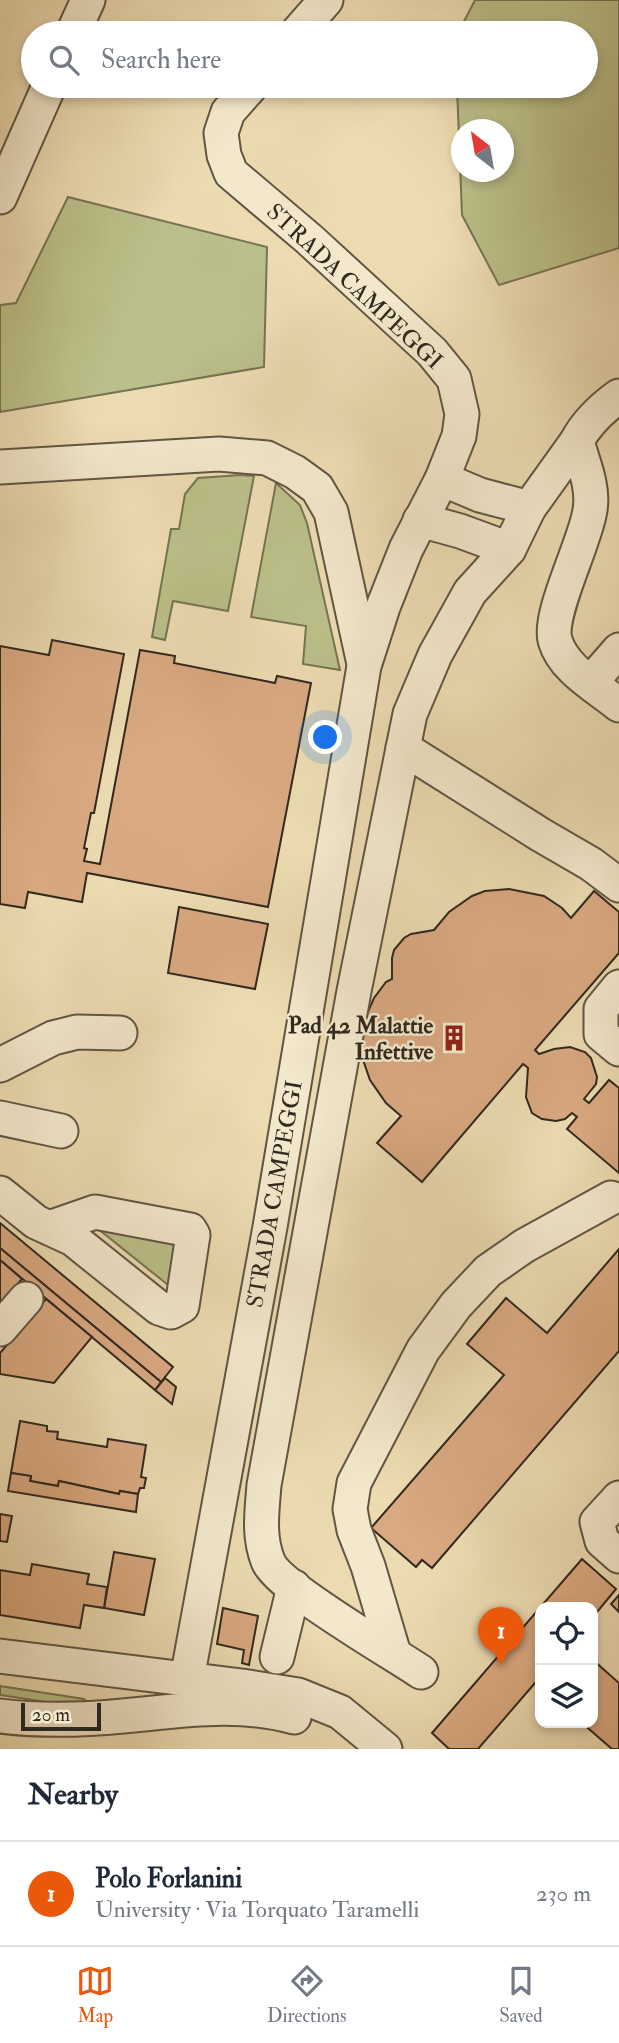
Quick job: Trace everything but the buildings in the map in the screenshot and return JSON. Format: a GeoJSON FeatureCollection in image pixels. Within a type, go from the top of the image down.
{"type":"FeatureCollection","features":[{"type":"Feature","properties":{"kind":"street"},"geometry":{"type":"LineString","coordinates":[[78,21],[88,0]]}},
{"type":"Feature","properties":{"kind":"street"},"geometry":{"type":"LineString","coordinates":[[308,21],[326,0]]}},
{"type":"Feature","properties":{"kind":"street"},"geometry":{"type":"LineString","coordinates":[[0,197],[44,98]]}},
{"type":"Feature","properties":{"kind":"street","name":"STRADA CAMPEGGI"},"geometry":{"type":"LineString","coordinates":[[187,1679],[270,1227],[364,666],[394,578],[420,520],[442,480],[459,436],[462,414],[454,379],[432,352],[309,239],[231,173],[224,156],[221,133],[228,112],[240,98]]}},
{"type":"Feature","properties":{"kind":"street"},"geometry":{"type":"LineString","coordinates":[[421,1672],[304,1597],[269,1564],[260,1533],[264,1485],[354,991],[410,714],[435,655],[470,592],[509,549],[529,508],[585,427],[619,396]]}},
{"type":"Feature","properties":{"kind":"street"},"geometry":{"type":"LineString","coordinates":[[577,441],[589,484],[590,510],[557,616],[555,639],[567,663],[619,705]]}},
{"type":"Feature","properties":{"kind":"street","name":"STRADA CAMPEGGI"},"geometry":{"type":"LineString","coordinates":[[0,467],[219,454],[267,458],[295,472],[317,488],[331,512],[364,666]]}},
{"type":"Feature","properties":{"kind":"street"},"geometry":{"type":"LineString","coordinates":[[442,480],[480,495],[529,508]]}},
{"type":"Feature","properties":{"kind":"street"},"geometry":{"type":"LineString","coordinates":[[420,520],[509,549]]}},
{"type":"Feature","properties":{"kind":"street"},"geometry":{"type":"LineString","coordinates":[[341,558],[362,581],[394,578]]}},
{"type":"Feature","properties":{"kind":"street"},"geometry":{"type":"LineString","coordinates":[[591,682],[619,650]]}},
{"type":"Feature","properties":{"kind":"street"},"geometry":{"type":"LineString","coordinates":[[403,748],[591,864],[619,885]]}},
{"type":"Feature","properties":{"kind":"street"},"geometry":{"type":"LineString","coordinates":[[619,987],[601,1009],[601,1034],[619,1049]]}},
{"type":"Feature","properties":{"kind":"street"},"geometry":{"type":"LineString","coordinates":[[0,1065],[52,1038],[77,1032],[120,1034]]}},
{"type":"Feature","properties":{"kind":"street"},"geometry":{"type":"LineString","coordinates":[[0,1118],[61,1131]]}},
{"type":"Feature","properties":{"kind":"street"},"geometry":{"type":"LineString","coordinates":[[0,1193],[36,1222],[49,1228]]}},
{"type":"Feature","properties":{"kind":"street"},"geometry":{"type":"LineString","coordinates":[[394,1654],[368,1566],[354,1530],[350,1509],[354,1483],[423,1350],[456,1305],[488,1271],[524,1246],[611,1198]]}},
{"type":"Feature","properties":{"kind":"street"},"geometry":{"type":"LineString","coordinates":[[0,1329],[26,1299]]}},
{"type":"Feature","properties":{"kind":"street"},"geometry":{"type":"LineString","coordinates":[[619,1498],[597,1522],[602,1541],[619,1556]]}},
{"type":"Feature","properties":{"kind":"street"},"geometry":{"type":"LineString","coordinates":[[277,1657],[293,1587]]}},
{"type":"Feature","properties":{"kind":"street"},"geometry":{"type":"LineString","coordinates":[[0,1656],[299,1695],[340,1712],[385,1749]]}},
{"type":"Feature","properties":{"kind":"street"},"geometry":{"type":"LineString","coordinates":[[118,1671],[126,1680],[130,1692],[129,1705],[122,1716]]}},
{"type":"Feature","properties":{"kind":"street"},"geometry":{"type":"LineString","coordinates":[[0,1716],[50,1720],[209,1709],[259,1711],[314,1723],[371,1749]]}},
{"type":"Feature","properties":{"kind":"green space"},"geometry":{"type":"Polygon","coordinates":[[[475,0],[619,0],[619,248],[499,285],[462,215],[461,182],[514,182],[514,119],[458,119],[457,98],[598,98],[598,21],[464,21],[475,0]]]}},
{"type":"Feature","properties":{"kind":"green space"},"geometry":{"type":"Polygon","coordinates":[[[68,197],[267,247],[264,367],[0,412],[0,305],[16,303],[68,197]]]}},
{"type":"Feature","properties":{"kind":"green space"},"geometry":{"type":"Polygon","coordinates":[[[254,476],[228,611],[173,601],[165,640],[152,637],[171,529],[179,529],[185,494],[198,478],[254,476]]]}},
{"type":"Feature","properties":{"kind":"green space"},"geometry":{"type":"Polygon","coordinates":[[[276,483],[300,505],[307,523],[340,670],[303,664],[306,626],[251,617],[276,483]]]}},
{"type":"Feature","properties":{"kind":"green space"},"geometry":{"type":"Polygon","coordinates":[[[97,1228],[182,1242],[173,1289],[97,1228]]]}},
{"type":"Feature","properties":{"kind":"green space"},"geometry":{"type":"Polygon","coordinates":[[[0,1686],[84,1699],[89,1704],[85,1708],[0,1695],[0,1686]]]}},
{"type":"Feature","properties":{"kind":"place","name":"Pad 42 Malattie Infettive"},"geometry":{"type":"Point","coordinates":[454,1038]}},
{"type":"Feature","properties":{"kind":"place","name":"Polo Forlanini"},"geometry":{"type":"Point","coordinates":[501,1665]}}]}
